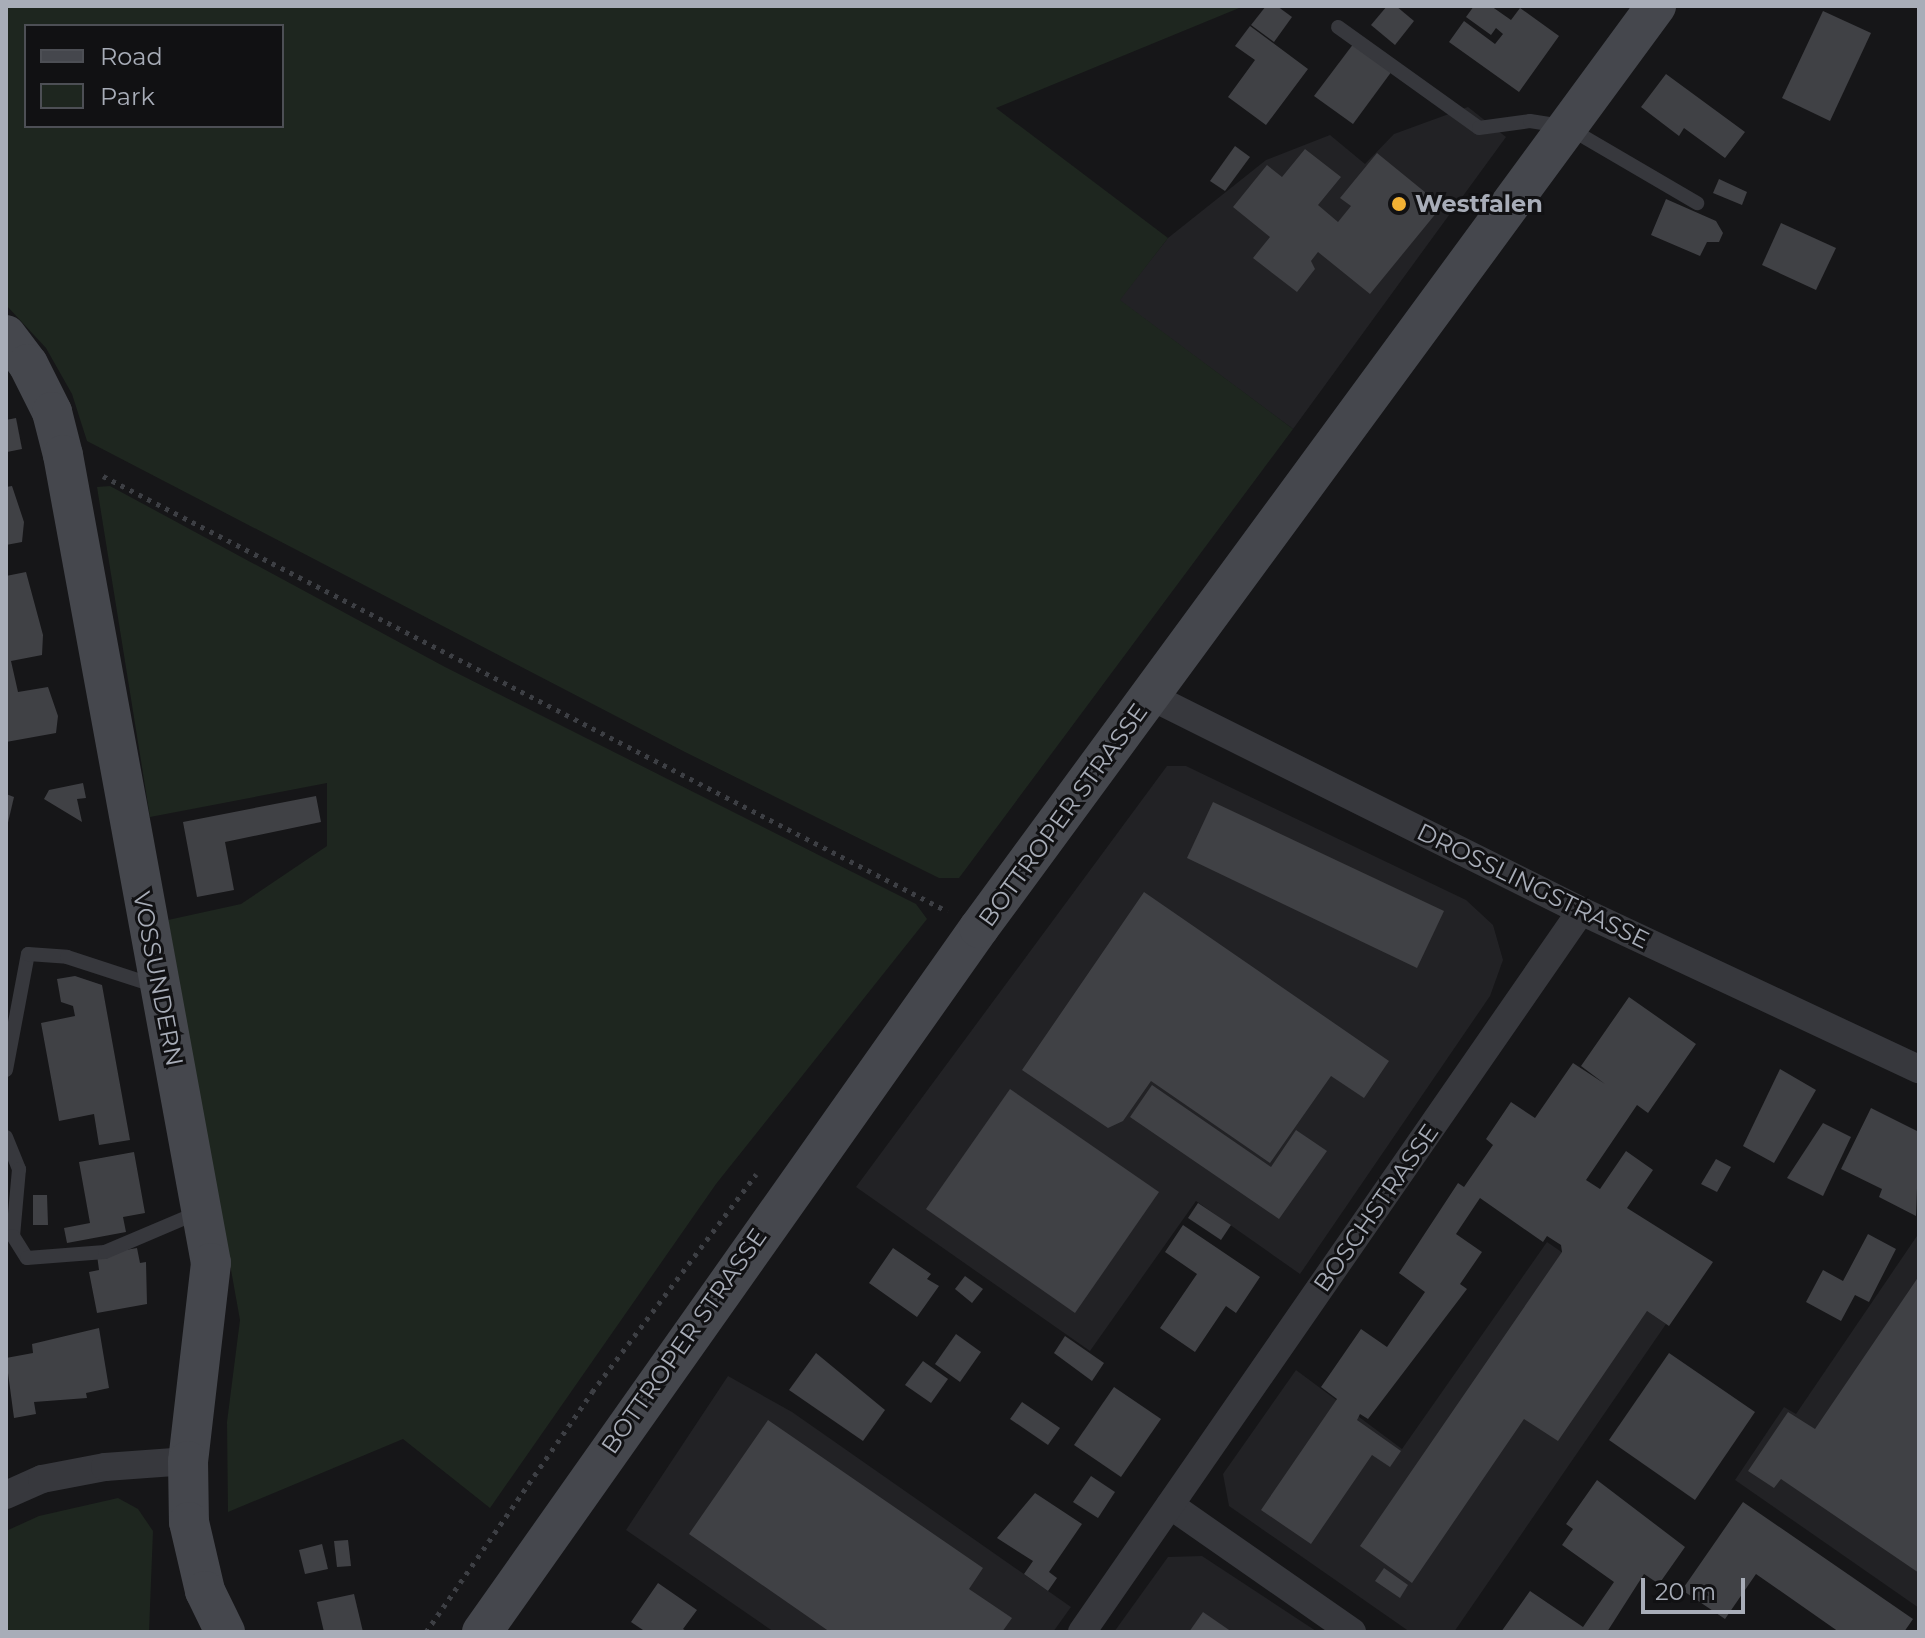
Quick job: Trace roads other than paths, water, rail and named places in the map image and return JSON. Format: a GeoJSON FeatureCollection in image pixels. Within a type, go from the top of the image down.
{"type":"FeatureCollection","features":[{"type":"Feature","properties":{"kind":"main road","name":"BOTTROPER STRASSE"},"geometry":{"type":"LineString","coordinates":[[482,1632],[979,928],[1656,6]]}},
{"type":"Feature","properties":{"kind":"main road","name":"VOSSUNDERN"},"geometry":{"type":"LineString","coordinates":[[6,335],[28,364],[52,412],[63,455],[201,1211],[212,1284],[188,1461],[189,1522],[205,1591],[225,1632]]}},
{"type":"Feature","properties":{"kind":"street","name":"DROSSLINGSTRASSE"},"geometry":{"type":"LineString","coordinates":[[1150,696],[1581,911],[1919,1069]]}},
{"type":"Feature","properties":{"kind":"street","name":"BOSCHSTRASSE"},"geometry":{"type":"LineString","coordinates":[[1082,1632],[1581,911]]}},
{"type":"Feature","properties":{"kind":"street"},"geometry":{"type":"LineString","coordinates":[[6,1495],[42,1479],[105,1467],[188,1461]]}},
{"type":"Feature","properties":{"kind":"street"},"geometry":{"type":"LineString","coordinates":[[1170,1505],[1352,1632]]}},
{"type":"Feature","properties":{"kind":"lane"},"geometry":{"type":"LineString","coordinates":[[1338,27],[1479,128],[1530,121],[1567,127],[1697,203]]}},
{"type":"Feature","properties":{"kind":"lane"},"geometry":{"type":"LineString","coordinates":[[6,1070],[28,954],[67,957],[160,987]]}},
{"type":"Feature","properties":{"kind":"lane"},"geometry":{"type":"LineString","coordinates":[[6,1137],[19,1169],[13,1236],[27,1258],[105,1252],[201,1211]]}},
{"type":"Feature","properties":{"kind":"place","name":"Westfalen"},"geometry":{"type":"Point","coordinates":[1399,204]}}]}
